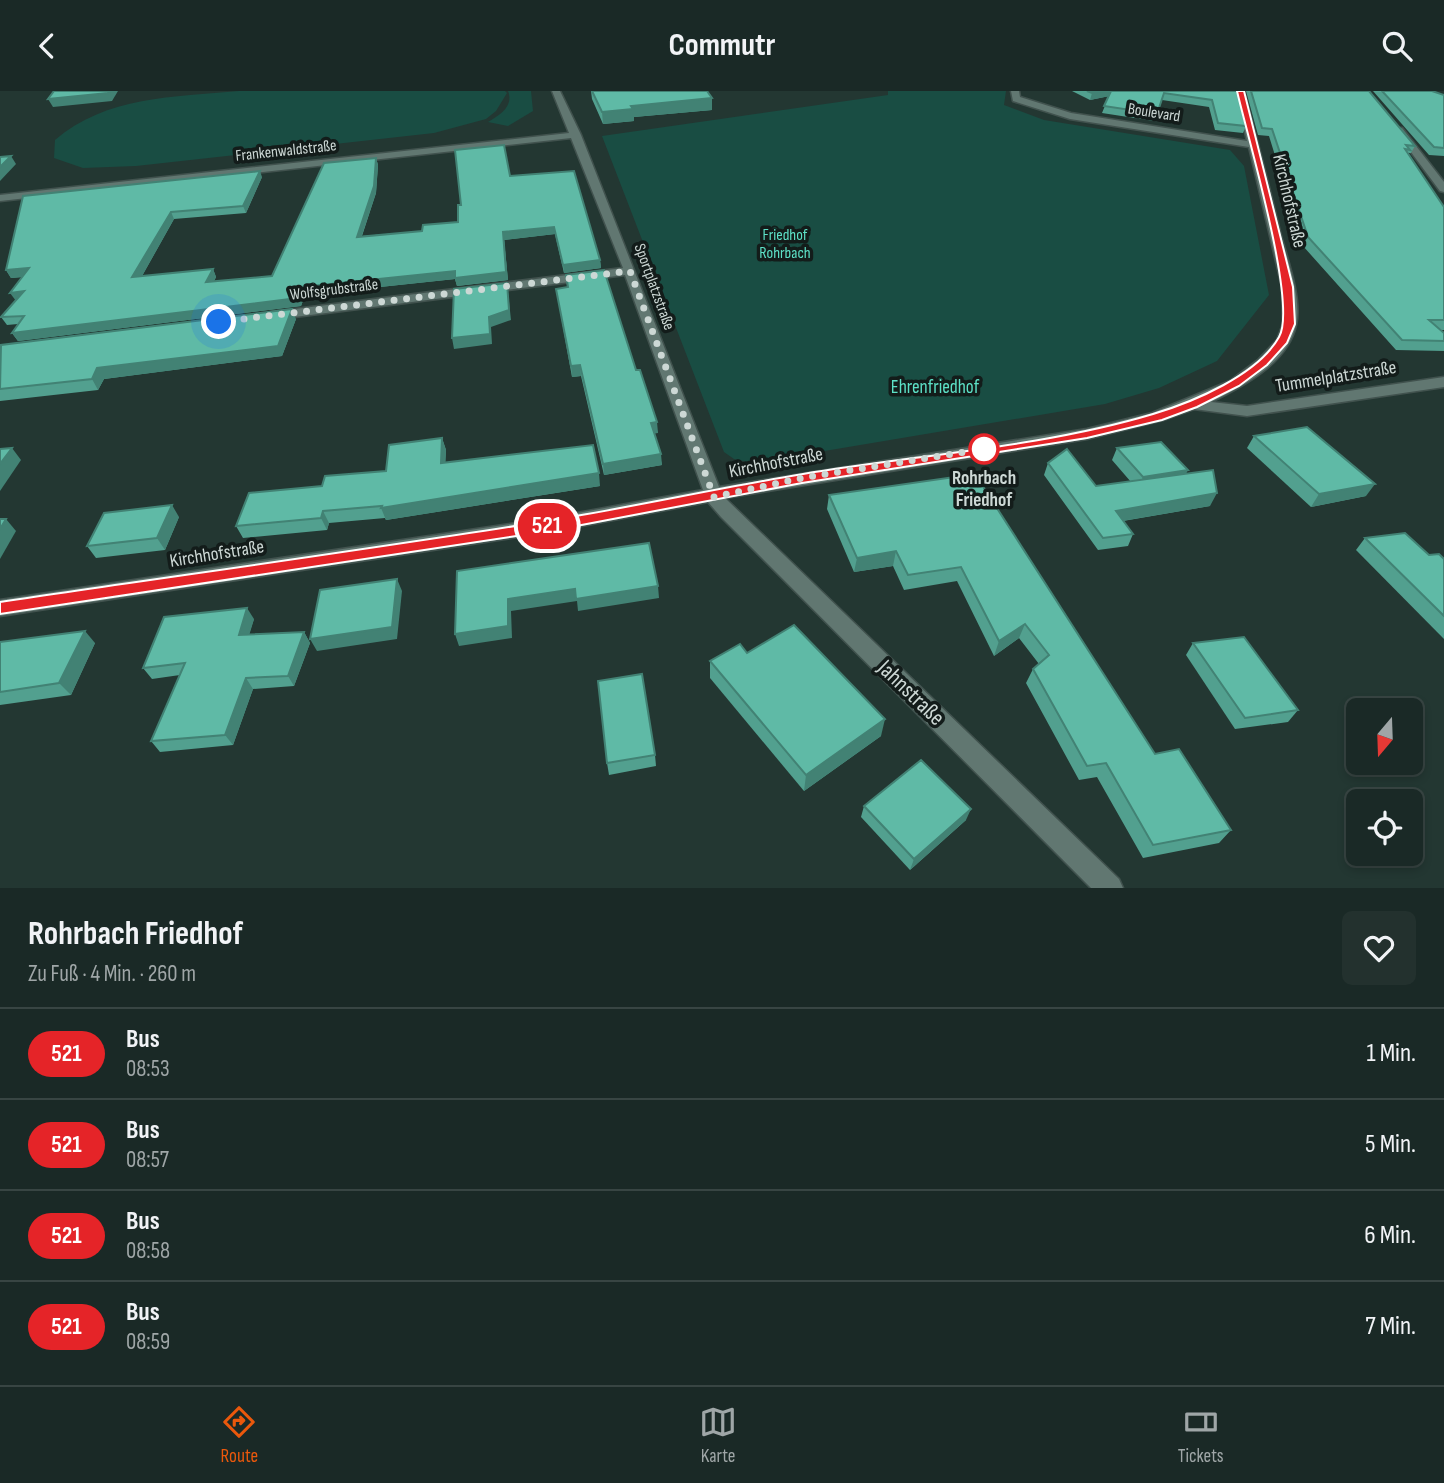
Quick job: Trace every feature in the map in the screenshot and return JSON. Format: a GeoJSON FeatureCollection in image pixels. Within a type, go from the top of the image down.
{"type":"FeatureCollection","features":[{"type":"Feature","properties":{"kind":"street","name":"Sportplatzstraße"},"geometry":{"type":"LineString","coordinates":[[556,91],[630,271],[714,497]]}},
{"type":"Feature","properties":{"kind":"street","name":"Boulevard"},"geometry":{"type":"LineString","coordinates":[[1015,91],[1016,99],[1026,104],[1060,113],[1255,145]]}},
{"type":"Feature","properties":{"kind":"street","name":"Kirchhofstraße"},"geometry":{"type":"LineString","coordinates":[[0,608],[550,526],[714,497],[802,478],[1087,434],[1157,417],[1193,404],[1235,384],[1263,363],[1283,341],[1290,324],[1287,287],[1240,91]]}},
{"type":"Feature","properties":{"kind":"street"},"geometry":{"type":"LineString","coordinates":[[1390,120],[1444,188]]}},
{"type":"Feature","properties":{"kind":"street","name":"Frankenwaldstraße"},"geometry":{"type":"LineString","coordinates":[[2,201],[576,135]]}},
{"type":"Feature","properties":{"kind":"street","name":"Wolfsgrubstraße"},"geometry":{"type":"LineString","coordinates":[[260,317],[630,271]]}},
{"type":"Feature","properties":{"kind":"street","name":"Tummelplatzstraße"},"geometry":{"type":"LineString","coordinates":[[1193,404],[1247,411],[1444,382]]}},
{"type":"Feature","properties":{"kind":"street","name":"Jahnstraße"},"geometry":{"type":"LineString","coordinates":[[714,497],[727,513],[1110,888]]}},
{"type":"Feature","properties":{"kind":"green space"},"geometry":{"type":"Polygon","coordinates":[[[239,91],[507,93],[496,111],[486,119],[434,133],[136,166],[83,168],[54,158],[55,140],[96,115],[118,107],[142,101],[239,91]]]}},
{"type":"Feature","properties":{"kind":"green space"},"geometry":{"type":"Polygon","coordinates":[[[508,91],[531,91],[533,111],[508,126],[488,122],[507,106],[508,91]]]}},
{"type":"Feature","properties":{"kind":"green space","name":"Friedhof Rohrbach"},"geometry":{"type":"Polygon","coordinates":[[[888,91],[1006,91],[1004,105],[1044,120],[1230,150],[1244,166],[1269,295],[1217,361],[1159,388],[1105,404],[753,463],[734,459],[724,452],[602,136],[888,95],[888,91]]]}},
{"type":"Feature","properties":{"kind":"building"},"geometry":{"type":"Polygon","coordinates":[[[54,91],[109,91],[48,99],[54,91]]]}},
{"type":"Feature","properties":{"kind":"building"},"geometry":{"type":"Polygon","coordinates":[[[592,91],[707,91],[712,98],[631,106],[633,109],[602,112],[592,91]]]}},
{"type":"Feature","properties":{"kind":"building"},"geometry":{"type":"Polygon","coordinates":[[[1111,91],[1238,91],[1246,126],[1218,123],[1212,100],[1164,93],[1157,114],[1104,106],[1111,91]]]}},
{"type":"Feature","properties":{"kind":"building"},"geometry":{"type":"Polygon","coordinates":[[[1251,91],[1369,91],[1415,146],[1406,145],[1410,150],[1405,149],[1444,207],[1444,320],[1429,320],[1444,333],[1444,341],[1402,340],[1308,237],[1272,129],[1262,128],[1251,91]]]}},
{"type":"Feature","properties":{"kind":"building"},"geometry":{"type":"Polygon","coordinates":[[[1382,91],[1432,91],[1444,95],[1444,148],[1434,147],[1382,91]]]}},
{"type":"Feature","properties":{"kind":"building"},"geometry":{"type":"Polygon","coordinates":[[[504,145],[510,176],[574,171],[600,260],[563,265],[554,227],[503,232],[506,272],[455,278],[455,271],[302,287],[298,298],[12,333],[24,316],[1,317],[24,291],[10,293],[29,268],[6,270],[23,196],[260,171],[243,206],[171,212],[132,277],[213,269],[206,282],[272,276],[324,163],[376,158],[374,186],[357,237],[422,231],[423,225],[458,222],[458,205],[461,205],[455,150],[504,145]]]}},
{"type":"Feature","properties":{"kind":"building"},"geometry":{"type":"Polygon","coordinates":[[[11,156],[0,167],[0,157],[11,156]]]}},
{"type":"Feature","properties":{"kind":"building"},"geometry":{"type":"Polygon","coordinates":[[[604,270],[636,370],[640,370],[657,422],[651,423],[661,454],[603,464],[580,365],[571,366],[556,289],[568,287],[566,275],[604,270]]]}},
{"type":"Feature","properties":{"kind":"building"},"geometry":{"type":"Polygon","coordinates":[[[507,283],[509,310],[489,317],[490,334],[452,338],[454,289],[507,283]]]}},
{"type":"Feature","properties":{"kind":"building"},"geometry":{"type":"Polygon","coordinates":[[[292,309],[278,346],[97,368],[92,379],[0,389],[1,345],[292,309]]]}},
{"type":"Feature","properties":{"kind":"building"},"geometry":{"type":"Polygon","coordinates":[[[1307,427],[1375,484],[1319,494],[1254,436],[1307,427]]]}},
{"type":"Feature","properties":{"kind":"building"},"geometry":{"type":"Polygon","coordinates":[[[442,438],[441,463],[593,445],[599,473],[381,508],[382,506],[323,511],[321,518],[236,526],[249,493],[322,486],[325,476],[386,471],[389,445],[442,438]]]}},
{"type":"Feature","properties":{"kind":"building"},"geometry":{"type":"Polygon","coordinates":[[[1161,442],[1188,470],[1143,477],[1117,448],[1161,442]]]}},
{"type":"Feature","properties":{"kind":"building"},"geometry":{"type":"Polygon","coordinates":[[[12,448],[0,464],[0,449],[12,448]]]}},
{"type":"Feature","properties":{"kind":"building"},"geometry":{"type":"Polygon","coordinates":[[[1067,449],[1096,486],[1213,470],[1217,493],[1116,511],[1133,534],[1103,538],[1048,463],[1067,449]]]}},
{"type":"Feature","properties":{"kind":"building"},"geometry":{"type":"Polygon","coordinates":[[[975,474],[1155,754],[1179,749],[1231,830],[1153,845],[1106,763],[1087,766],[1033,669],[1049,655],[1025,624],[999,641],[961,567],[908,575],[896,551],[857,558],[829,495],[975,474]]]}},
{"type":"Feature","properties":{"kind":"building"},"geometry":{"type":"Polygon","coordinates":[[[172,505],[157,538],[87,546],[104,513],[172,505]]]}},
{"type":"Feature","properties":{"kind":"building"},"geometry":{"type":"Polygon","coordinates":[[[1405,533],[1429,555],[1439,554],[1444,559],[1444,616],[1365,538],[1405,533]]]}},
{"type":"Feature","properties":{"kind":"building"},"geometry":{"type":"Polygon","coordinates":[[[649,543],[658,586],[576,599],[575,589],[508,599],[508,626],[455,634],[457,571],[649,543]]]}},
{"type":"Feature","properties":{"kind":"building"},"geometry":{"type":"Polygon","coordinates":[[[397,579],[392,627],[310,639],[320,590],[397,579]]]}},
{"type":"Feature","properties":{"kind":"building"},"geometry":{"type":"Polygon","coordinates":[[[247,608],[239,635],[304,632],[288,676],[246,678],[225,735],[151,741],[185,663],[143,668],[164,617],[247,608]]]}},
{"type":"Feature","properties":{"kind":"building"},"geometry":{"type":"Polygon","coordinates":[[[794,625],[885,719],[806,775],[710,661],[740,644],[747,653],[794,625]]]}},
{"type":"Feature","properties":{"kind":"building"},"geometry":{"type":"Polygon","coordinates":[[[85,631],[59,683],[0,692],[0,642],[85,631]]]}},
{"type":"Feature","properties":{"kind":"building"},"geometry":{"type":"Polygon","coordinates":[[[1244,637],[1298,710],[1245,718],[1193,643],[1244,637]]]}},
{"type":"Feature","properties":{"kind":"building"},"geometry":{"type":"Polygon","coordinates":[[[642,674],[655,755],[607,763],[598,681],[642,674]]]}},
{"type":"Feature","properties":{"kind":"building"},"geometry":{"type":"Polygon","coordinates":[[[921,760],[971,809],[914,859],[864,806],[921,760]]]}},
{"type":"Feature","properties":{"kind":"bus line","name":"521"},"geometry":{"type":"LineString","coordinates":[[0,608],[550,526],[714,497],[802,478],[1087,434],[1157,417],[1193,404],[1235,384],[1263,363],[1283,341],[1290,324],[1287,287],[1240,91]]}},
{"type":"Feature","properties":{"kind":"place","name":"Rohrbach Friedhof"},"geometry":{"type":"Point","coordinates":[984,449]}},
{"type":"Feature","properties":{"kind":"route"},"geometry":{"type":"LineString","coordinates":[[219,322],[630,271],[714,497],[802,478],[984,449]]}},
{"type":"Feature","properties":{"kind":"park label","name":"Ehrenfriedhof"},"geometry":{"type":"Point","coordinates":[935,387]}}]}
